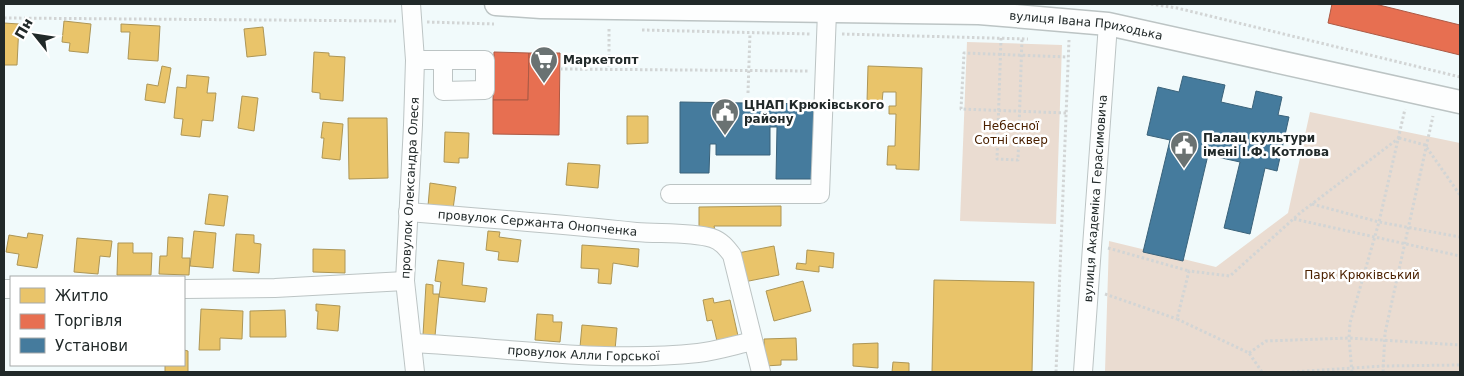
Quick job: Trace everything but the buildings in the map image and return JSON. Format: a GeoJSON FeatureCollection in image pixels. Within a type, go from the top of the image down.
{"type":"FeatureCollection","features":[{"type":"Feature","properties":{"kind":"main road","name":"вулиця Івана Приходька"},"geometry":{"type":"LineString","coordinates":[[498,14],[542,5],[826,23],[979,13],[1108,24],[1460,102]]}},
{"type":"Feature","properties":{"kind":"street","name":"провулок Олександра Олеся"},"geometry":{"type":"LineString","coordinates":[[411,12],[414,60],[405,281],[406,304],[414,343],[415,372]]}},
{"type":"Feature","properties":{"kind":"street"},"geometry":{"type":"LineString","coordinates":[[670,194],[820,194],[826,23]]}},
{"type":"Feature","properties":{"kind":"street","name":"вулиця Академіка Герасимовича"},"geometry":{"type":"LineString","coordinates":[[1083,372],[1108,24]]}},
{"type":"Feature","properties":{"kind":"street"},"geometry":{"type":"LineString","coordinates":[[414,60],[443,61]]}},
{"type":"Feature","properties":{"kind":"street","name":"провулок Сержанта Онопченка"},"geometry":{"type":"LineString","coordinates":[[408,212],[578,225],[714,239],[726,247],[732,255],[760,372]]}},
{"type":"Feature","properties":{"kind":"street"},"geometry":{"type":"LineString","coordinates":[[185,289],[275,288],[405,281]]}},
{"type":"Feature","properties":{"kind":"street","name":"провулок Алли Горської"},"geometry":{"type":"LineString","coordinates":[[414,343],[612,356],[663,356],[700,353],[753,341]]}},
{"type":"Feature","properties":{"kind":"path"},"geometry":{"type":"LineString","coordinates":[[1151,4],[1177,8],[1460,77]]}},
{"type":"Feature","properties":{"kind":"path"},"geometry":{"type":"LineString","coordinates":[[4,18],[214,18],[411,12],[498,14]]}},
{"type":"Feature","properties":{"kind":"path"},"geometry":{"type":"LineString","coordinates":[[638,30],[750,33],[826,23],[1031,39]]}},
{"type":"Feature","properties":{"kind":"path"},"geometry":{"type":"LineString","coordinates":[[600,28],[619,29]]}},
{"type":"Feature","properties":{"kind":"path"},"geometry":{"type":"LineString","coordinates":[[609,29],[609,69]]}},
{"type":"Feature","properties":{"kind":"path"},"geometry":{"type":"LineString","coordinates":[[748,93],[750,33]]}},
{"type":"Feature","properties":{"kind":"path"},"geometry":{"type":"LineString","coordinates":[[1001,38],[997,160],[1018,160],[1022,38]]}},
{"type":"Feature","properties":{"kind":"path"},"geometry":{"type":"LineString","coordinates":[[1056,372],[1068,57],[1067,40],[1075,41]]}},
{"type":"Feature","properties":{"kind":"path"},"geometry":{"type":"LineString","coordinates":[[1066,113],[961,109],[964,53],[1068,57]]}},
{"type":"Feature","properties":{"kind":"path"},"geometry":{"type":"LineString","coordinates":[[560,69],[824,71]]}},
{"type":"Feature","properties":{"kind":"path"},"geometry":{"type":"LineString","coordinates":[[1398,108],[1411,111]]}},
{"type":"Feature","properties":{"kind":"path"},"geometry":{"type":"LineString","coordinates":[[1352,370],[1349,338],[1350,323],[1375,238],[1405,110]]}},
{"type":"Feature","properties":{"kind":"path"},"geometry":{"type":"LineString","coordinates":[[1425,114],[1442,118]]}},
{"type":"Feature","properties":{"kind":"path"},"geometry":{"type":"LineString","coordinates":[[1383,372],[1384,340],[1432,116]]}},
{"type":"Feature","properties":{"kind":"path"},"geometry":{"type":"LineString","coordinates":[[1399,138],[1425,144],[1460,196]]}},
{"type":"Feature","properties":{"kind":"path"},"geometry":{"type":"LineString","coordinates":[[1102,247],[1189,272],[1230,276],[1312,204],[1399,138]]}},
{"type":"Feature","properties":{"kind":"path"},"geometry":{"type":"LineString","coordinates":[[1312,204],[1379,222],[1460,237]]}},
{"type":"Feature","properties":{"kind":"path"},"geometry":{"type":"LineString","coordinates":[[1294,219],[1460,256]]}},
{"type":"Feature","properties":{"kind":"path"},"geometry":{"type":"LineString","coordinates":[[1177,319],[1189,272]]}},
{"type":"Feature","properties":{"kind":"path"},"geometry":{"type":"LineString","coordinates":[[1102,293],[1177,319],[1249,353],[1262,372]]}},
{"type":"Feature","properties":{"kind":"path"},"geometry":{"type":"LineString","coordinates":[[1249,353],[1266,341],[1349,338],[1460,345]]}},
{"type":"Feature","properties":{"kind":"path"},"geometry":{"type":"LineString","coordinates":[[1292,372],[1352,370],[1383,366],[1460,365]]}},
{"type":"Feature","properties":{"kind":"green space","name":"Небесної Сотні сквер"},"geometry":{"type":"Polygon","coordinates":[[[967,42],[1062,45],[1056,224],[960,221],[967,42]]]}},
{"type":"Feature","properties":{"kind":"green space","name":"Парк Крюківський"},"geometry":{"type":"Polygon","coordinates":[[[1310,112],[1460,143],[1460,372],[1105,372],[1109,241],[1216,267],[1288,213],[1310,112]]]}},
{"type":"Feature","properties":{"kind":"place","name":"Маркетопт"},"geometry":{"type":"Point","coordinates":[544,84]}},
{"type":"Feature","properties":{"kind":"place","name":"ЦНАП Крюківського району"},"geometry":{"type":"Point","coordinates":[725,136]}},
{"type":"Feature","properties":{"kind":"place","name":"Палац культури імені І.Ф. Котлова"},"geometry":{"type":"Point","coordinates":[1184,169]}}]}
